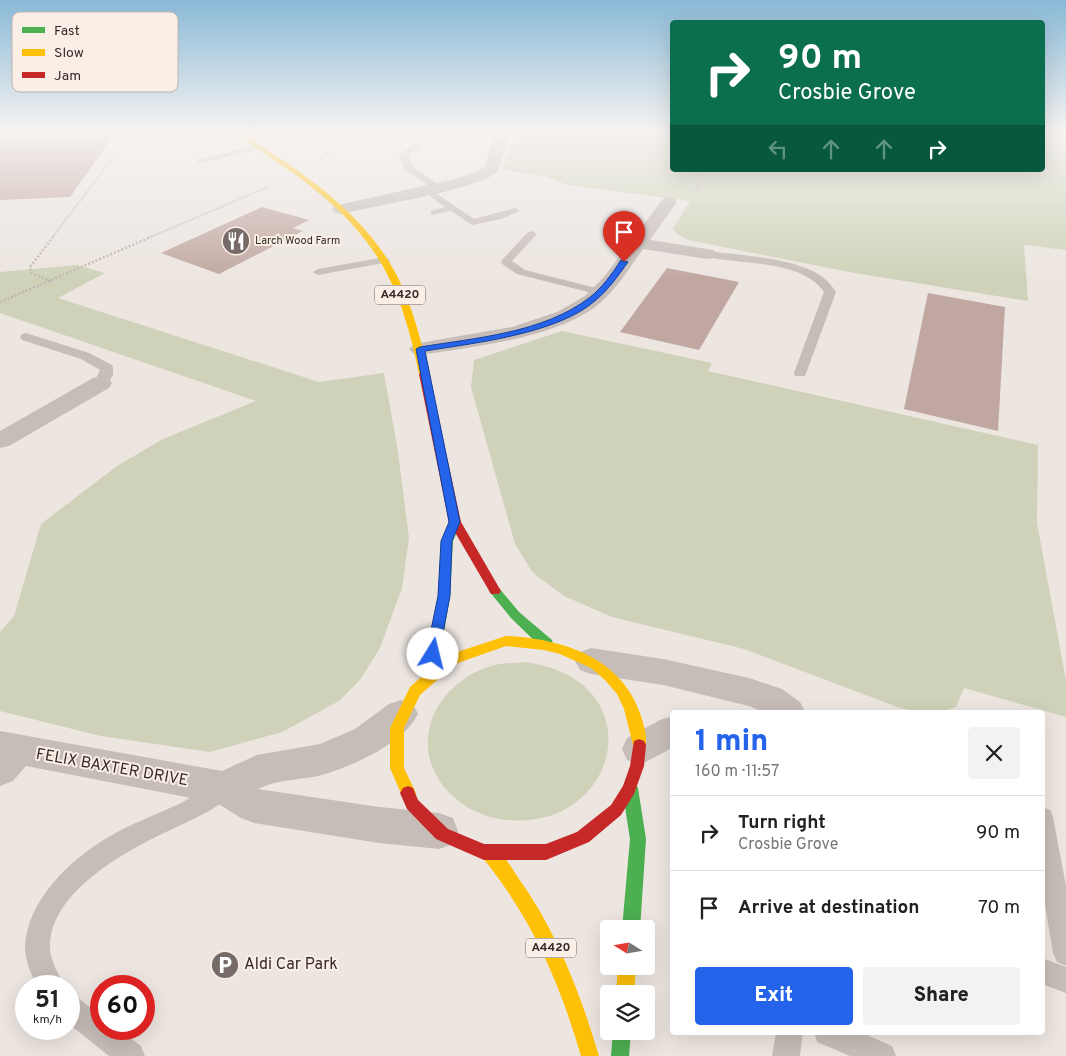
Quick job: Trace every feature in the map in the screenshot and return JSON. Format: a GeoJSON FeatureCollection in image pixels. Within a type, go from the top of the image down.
{"type":"FeatureCollection","features":[{"type":"Feature","properties":{"kind":"main road","name":"A4420"},"geometry":{"type":"LineString","coordinates":[[306,181],[340,209],[375,245],[385,260],[415,331],[420,349],[455,522],[468,539],[481,569],[503,602],[518,620],[547,644]]}},
{"type":"Feature","properties":{"kind":"main road"},"geometry":{"type":"LineString","coordinates":[[430,674],[444,596],[447,541],[455,522]]}},
{"type":"Feature","properties":{"kind":"main road"},"geometry":{"type":"LineString","coordinates":[[520,641],[547,644],[570,651],[591,661],[617,684],[627,699],[639,731],[640,749],[637,769],[630,788],[619,806],[604,823],[585,836],[563,847],[531,854],[514,855],[489,853],[454,840],[439,832],[423,818],[401,785],[394,749],[401,714],[419,686],[430,674],[447,661],[485,645],[520,641]]}},
{"type":"Feature","properties":{"kind":"main road"},"geometry":{"type":"LineString","coordinates":[[630,788],[638,839],[632,920]]}},
{"type":"Feature","properties":{"kind":"main road","name":"A4420"},"geometry":{"type":"LineString","coordinates":[[489,853],[517,887],[550,946],[583,1030],[590,1056]]}},
{"type":"Feature","properties":{"kind":"main road"},"geometry":{"type":"LineString","coordinates":[[620,1056],[621,1040]]}},
{"type":"Feature","properties":{"kind":"street"},"geometry":{"type":"LineString","coordinates":[[340,209],[466,181]]}},
{"type":"Feature","properties":{"kind":"street"},"geometry":{"type":"LineString","coordinates":[[420,349],[516,333],[564,316],[592,300],[610,281],[670,202]]}},
{"type":"Feature","properties":{"kind":"street"},"geometry":{"type":"LineString","coordinates":[[638,243],[707,254]]}},
{"type":"Feature","properties":{"kind":"street"},"geometry":{"type":"LineString","coordinates":[[5,433],[101,383]]}},
{"type":"Feature","properties":{"kind":"street"},"geometry":{"type":"LineString","coordinates":[[591,661],[663,672],[749,692],[770,699],[785,710]]}},
{"type":"Feature","properties":{"kind":"street"},"geometry":{"type":"LineString","coordinates":[[224,788],[257,770],[322,759],[367,740],[401,714]]}},
{"type":"Feature","properties":{"kind":"street"},"geometry":{"type":"LineString","coordinates":[[640,749],[670,732]]}},
{"type":"Feature","properties":{"kind":"street","name":"FELIX BAXTER DRIVE"},"geometry":{"type":"LineString","coordinates":[[6,756],[224,788]]}},
{"type":"Feature","properties":{"kind":"street"},"geometry":{"type":"LineString","coordinates":[[224,788],[254,806],[439,832]]}},
{"type":"Feature","properties":{"kind":"lane"},"geometry":{"type":"LineString","coordinates":[[424,181],[451,208],[472,222],[498,217],[515,211]]}},
{"type":"Feature","properties":{"kind":"lane"},"geometry":{"type":"LineString","coordinates":[[434,213],[451,208]]}},
{"type":"Feature","properties":{"kind":"lane"},"geometry":{"type":"LineString","coordinates":[[532,234],[506,262],[521,272],[600,292]]}},
{"type":"Feature","properties":{"kind":"lane"},"geometry":{"type":"LineString","coordinates":[[707,254],[783,266],[804,272],[821,280],[830,292],[800,373]]}},
{"type":"Feature","properties":{"kind":"lane"},"geometry":{"type":"LineString","coordinates":[[318,272],[385,260]]}},
{"type":"Feature","properties":{"kind":"lane"},"geometry":{"type":"LineString","coordinates":[[26,337],[85,356],[107,368],[106,375],[101,383]]}},
{"type":"Feature","properties":{"kind":"lane"},"geometry":{"type":"LineString","coordinates":[[44,975],[39,966],[38,944],[40,924],[49,907],[80,873],[104,853],[190,809],[224,788]]}},
{"type":"Feature","properties":{"kind":"lane"},"geometry":{"type":"LineString","coordinates":[[1045,834],[1066,953]]}},
{"type":"Feature","properties":{"kind":"lane"},"geometry":{"type":"LineString","coordinates":[[1045,972],[1066,980]]}},
{"type":"Feature","properties":{"kind":"lane"},"geometry":{"type":"LineString","coordinates":[[80,1016],[131,1056]]}},
{"type":"Feature","properties":{"kind":"lane"},"geometry":{"type":"LineString","coordinates":[[786,1056],[790,1035]]}},
{"type":"Feature","properties":{"kind":"lane"},"geometry":{"type":"LineString","coordinates":[[834,1035],[882,1056]]}},
{"type":"Feature","properties":{"kind":"path"},"geometry":{"type":"LineString","coordinates":[[51,281],[31,273],[30,267],[95,181]]}},
{"type":"Feature","properties":{"kind":"path"},"geometry":{"type":"LineString","coordinates":[[0,302],[286,181]]}},
{"type":"Feature","properties":{"kind":"green space"},"geometry":{"type":"Polygon","coordinates":[[[558,181],[1066,181],[1066,250],[1024,245],[1028,301],[849,272],[688,240],[677,234],[673,229],[690,201],[568,185],[558,181]]]}},
{"type":"Feature","properties":{"kind":"green space"},"geometry":{"type":"Polygon","coordinates":[[[77,265],[105,273],[58,298],[319,382],[384,373],[398,452],[409,538],[402,588],[380,648],[360,680],[339,701],[282,732],[210,752],[101,736],[0,711],[0,632],[14,616],[41,524],[117,466],[163,439],[256,401],[0,313],[0,272],[77,265]]]}},
{"type":"Feature","properties":{"kind":"green space"},"geometry":{"type":"Polygon","coordinates":[[[562,331],[712,363],[708,371],[1038,445],[1037,523],[1066,681],[1066,717],[964,688],[956,707],[946,710],[910,710],[900,708],[744,649],[612,617],[564,596],[533,573],[515,544],[471,387],[474,360],[562,331]]]}},
{"type":"Feature","properties":{"kind":"green space"},"geometry":{"type":"Polygon","coordinates":[[[525,662],[567,675],[594,697],[607,725],[607,754],[595,782],[572,805],[540,818],[499,819],[469,808],[444,787],[433,769],[428,751],[429,732],[434,715],[443,699],[456,685],[472,674],[491,666],[525,662]]]}},
{"type":"Feature","properties":{"kind":"building"},"geometry":{"type":"Polygon","coordinates":[[[0,181],[81,181],[70,197],[0,200],[0,181]]]}},
{"type":"Feature","properties":{"kind":"building","name":"Larch Wood Farm"},"geometry":{"type":"Polygon","coordinates":[[[262,207],[309,220],[293,228],[303,231],[219,274],[161,253],[262,207]]]}},
{"type":"Feature","properties":{"kind":"building"},"geometry":{"type":"Polygon","coordinates":[[[667,268],[739,282],[699,350],[620,332],[667,268]]]}},
{"type":"Feature","properties":{"kind":"building"},"geometry":{"type":"Polygon","coordinates":[[[928,293],[1005,307],[998,431],[904,409],[928,293]]]}},
{"type":"Feature","properties":{"kind":"traffic: fast"},"geometry":{"type":"LineString","coordinates":[[430,674],[444,596],[447,541],[455,522]]}},
{"type":"Feature","properties":{"kind":"traffic: fast"},"geometry":{"type":"LineString","coordinates":[[495,591],[515,615],[547,644]]}},
{"type":"Feature","properties":{"kind":"traffic: fast"},"geometry":{"type":"LineString","coordinates":[[630,788],[638,839],[632,920]]}},
{"type":"Feature","properties":{"kind":"traffic: fast"},"geometry":{"type":"LineString","coordinates":[[620,1056],[621,1040]]}},
{"type":"Feature","properties":{"kind":"traffic: slow"},"geometry":{"type":"LineString","coordinates":[[307,181],[338,206],[356,224],[386,263],[405,303],[424,374]]}},
{"type":"Feature","properties":{"kind":"traffic: slow"},"geometry":{"type":"LineString","coordinates":[[506,641],[525,642],[562,649],[595,665],[609,676],[631,708],[638,730],[639,745]]}},
{"type":"Feature","properties":{"kind":"traffic: slow"},"geometry":{"type":"LineString","coordinates":[[408,793],[397,768],[397,728],[415,691],[450,660],[506,641]]}},
{"type":"Feature","properties":{"kind":"traffic: slow"},"geometry":{"type":"LineString","coordinates":[[489,853],[523,899],[551,949],[573,1001],[590,1056]]}},
{"type":"Feature","properties":{"kind":"traffic: slow"},"geometry":{"type":"LineString","coordinates":[[626,975],[626,985]]}},
{"type":"Feature","properties":{"kind":"traffic: jam"},"geometry":{"type":"LineString","coordinates":[[424,374],[455,522],[495,591]]}},
{"type":"Feature","properties":{"kind":"traffic: jam"},"geometry":{"type":"LineString","coordinates":[[408,793],[412,804],[442,834],[484,852],[546,852],[583,837],[616,810],[629,789],[637,766],[639,745]]}},
{"type":"Feature","properties":{"kind":"place","name":"Larch Wood Farm"},"geometry":{"type":"Point","coordinates":[236,241]}},
{"type":"Feature","properties":{"kind":"place","name":"Aldi Car Park"},"geometry":{"type":"Point","coordinates":[225,965]}},
{"type":"Feature","properties":{"kind":"route"},"geometry":{"type":"LineString","coordinates":[[433,654],[444,596],[447,541],[455,522],[420,349],[516,333],[564,316],[592,300],[610,281],[624,262]]}}]}
